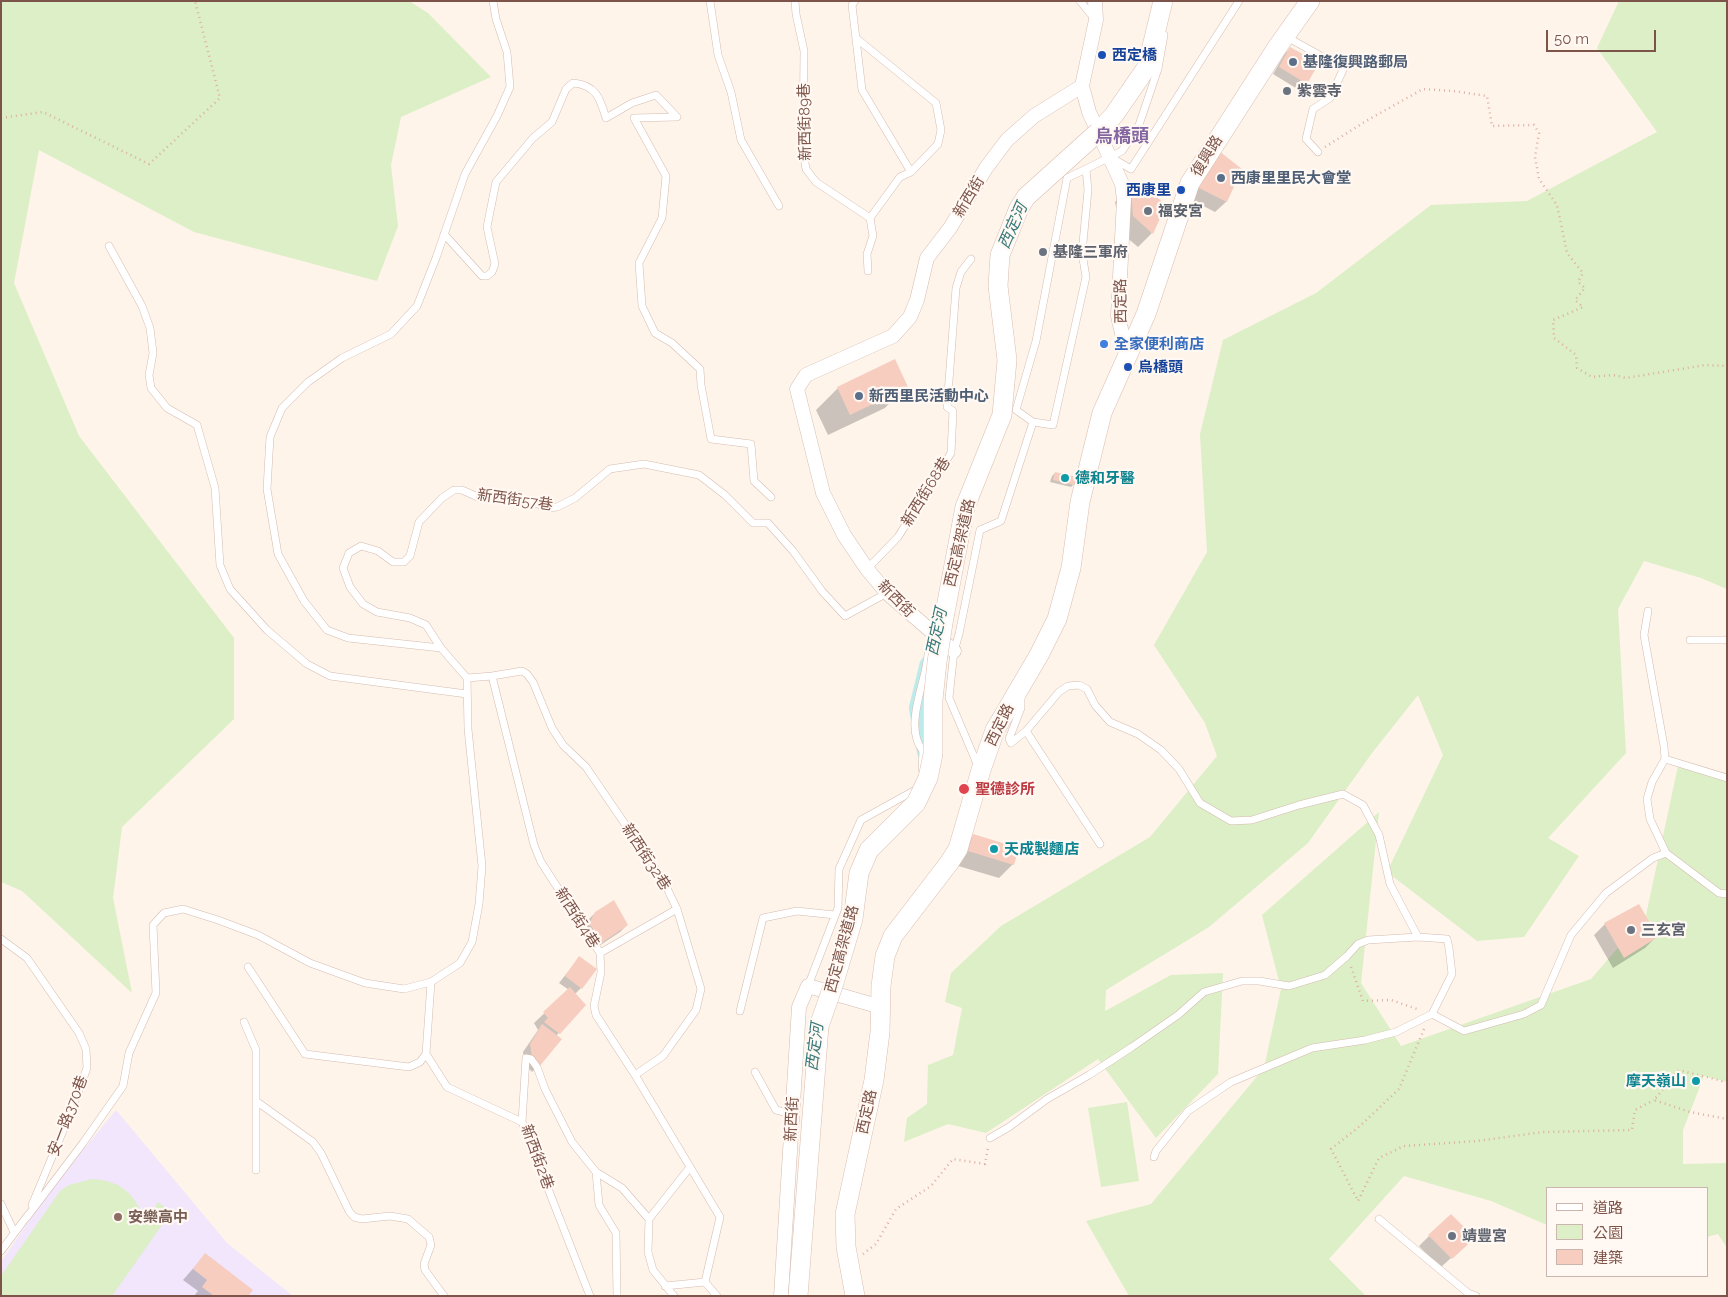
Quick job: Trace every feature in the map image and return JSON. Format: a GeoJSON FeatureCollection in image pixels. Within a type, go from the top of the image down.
{"type":"FeatureCollection","features":[{"type":"Feature","properties":{"kind":"street"},"geometry":{"type":"LineString","coordinates":[[1095,1],[1096,20],[1082,86],[1089,112],[1102,139]]}},
{"type":"Feature","properties":{"kind":"street","name":"復興路"},"geometry":{"type":"LineString","coordinates":[[1127,355],[1146,314],[1190,183],[1284,36],[1310,1]]}},
{"type":"Feature","properties":{"kind":"street","name":"西定高架道路"},"geometry":{"type":"LineString","coordinates":[[798,1296],[819,1026],[853,919],[860,873],[870,850],[916,803],[928,778],[933,754],[933,700],[937,662],[965,507],[1002,415],[1007,360],[998,286],[1000,255],[1019,208],[1026,197],[1102,139],[1114,115],[1147,67],[1165,10]]}},
{"type":"Feature","properties":{"kind":"street","name":"新西街"},"geometry":{"type":"LineString","coordinates":[[931,633],[886,593],[844,535],[823,494],[797,389],[806,375],[893,336],[910,317],[927,258],[950,228],[986,168],[1007,140],[1034,116],[1082,86]]}},
{"type":"Feature","properties":{"kind":"street","name":"西定路"},"geometry":{"type":"LineString","coordinates":[[855,1296],[848,1266],[845,1214],[874,1080],[880,1032],[885,956],[893,936],[950,863],[958,849],[995,730],[1039,655],[1057,619],[1071,568],[1080,502],[1102,412],[1127,355],[1118,316],[1124,200],[1122,184],[1102,139]]}},
{"type":"Feature","properties":{"kind":"street"},"geometry":{"type":"LineString","coordinates":[[931,633],[954,651]]}},
{"type":"Feature","properties":{"kind":"street"},"geometry":{"type":"LineString","coordinates":[[808,986],[881,1007]]}},
{"type":"Feature","properties":{"kind":"street","name":"新西街"},"geometry":{"type":"LineString","coordinates":[[781,1296],[799,1007],[808,986]]}},
{"type":"Feature","properties":{"kind":"lane"},"geometry":{"type":"LineString","coordinates":[[27,1217],[123,1086],[129,1053],[156,993],[152,925],[164,913],[183,909],[218,920],[258,935],[310,963],[365,983],[404,989],[431,982],[460,964],[472,942],[480,904],[482,866],[468,729],[467,678],[441,648],[348,638],[327,630],[304,601],[278,554],[268,489],[270,437],[282,408],[308,382],[342,358],[392,334],[417,306],[465,174],[497,116],[510,86],[507,52],[496,19],[493,1]]}},
{"type":"Feature","properties":{"kind":"lane"},"geometry":{"type":"LineString","coordinates":[[710,1],[718,55],[731,92],[741,140],[780,206]]}},
{"type":"Feature","properties":{"kind":"lane","name":"新西街89巷"},"geometry":{"type":"LineString","coordinates":[[795,1],[804,51],[803,151],[806,170],[816,182],[870,218]]}},
{"type":"Feature","properties":{"kind":"lane"},"geometry":{"type":"LineString","coordinates":[[855,1],[852,5],[862,90],[911,172]]}},
{"type":"Feature","properties":{"kind":"lane"},"geometry":{"type":"LineString","coordinates":[[1080,1],[1096,20]]}},
{"type":"Feature","properties":{"kind":"lane"},"geometry":{"type":"LineString","coordinates":[[1165,10],[1171,1]]}},
{"type":"Feature","properties":{"kind":"lane"},"geometry":{"type":"LineString","coordinates":[[1102,139],[1131,169],[1239,1]]}},
{"type":"Feature","properties":{"kind":"lane"},"geometry":{"type":"LineString","coordinates":[[1102,139],[1122,151],[1139,125],[1158,69],[1165,29]]}},
{"type":"Feature","properties":{"kind":"lane"},"geometry":{"type":"LineString","coordinates":[[1284,36],[1343,70],[1330,98],[1313,109],[1306,139],[1318,152]]}},
{"type":"Feature","properties":{"kind":"lane"},"geometry":{"type":"LineString","coordinates":[[856,38],[936,103],[941,130],[938,144],[911,172],[900,177],[870,218],[872,236],[867,254],[868,271]]}},
{"type":"Feature","properties":{"kind":"lane"},"geometry":{"type":"LineString","coordinates":[[444,234],[482,276],[486,276],[492,272],[495,264],[487,227],[496,182],[532,138],[552,122],[566,89],[573,83],[581,83],[591,88],[601,99],[606,118],[632,103],[656,95],[677,118],[634,118],[666,176],[662,218],[639,263],[642,306],[655,333],[672,343],[700,369],[711,439],[752,444],[754,481],[771,497]]}},
{"type":"Feature","properties":{"kind":"lane"},"geometry":{"type":"LineString","coordinates":[[1086,169],[1068,178],[1036,341],[1016,410],[1033,422],[1053,425],[1086,276],[1082,253],[1088,190],[1086,169],[1102,139]]}},
{"type":"Feature","properties":{"kind":"lane"},"geometry":{"type":"LineString","coordinates":[[109,246],[142,306],[150,328],[153,352],[149,374],[151,388],[167,408],[197,425],[215,488],[220,565],[230,589],[267,630],[307,664],[330,676],[467,694]]}},
{"type":"Feature","properties":{"kind":"lane","name":"新西街68巷"},"geometry":{"type":"LineString","coordinates":[[867,569],[898,537],[951,454],[953,411],[947,407],[956,288],[961,272],[971,259]]}},
{"type":"Feature","properties":{"kind":"lane"},"geometry":{"type":"LineString","coordinates":[[981,770],[948,698],[954,651],[980,530],[1001,521],[1033,422]]}},
{"type":"Feature","properties":{"kind":"lane","name":"新西街57巷"},"geometry":{"type":"LineString","coordinates":[[441,648],[426,626],[410,618],[376,612],[363,604],[350,587],[343,568],[349,553],[361,546],[378,551],[393,562],[404,562],[410,556],[419,522],[442,498],[454,490],[462,490],[480,498],[530,501],[548,508],[557,507],[575,498],[610,469],[644,464],[699,475],[725,495],[753,523],[768,523],[793,551],[822,591],[845,616],[886,593]]}},
{"type":"Feature","properties":{"kind":"lane"},"geometry":{"type":"LineString","coordinates":[[1648,611],[1644,635],[1664,746],[1664,759],[1652,782],[1647,799],[1650,819],[1666,853],[1719,893],[1727,894]]}},
{"type":"Feature","properties":{"kind":"lane","name":"新西街"},"geometry":{"type":"LineString","coordinates":[[808,986],[838,908],[839,869],[861,820],[917,789],[923,751],[916,744],[916,709],[926,670],[931,633]]}},
{"type":"Feature","properties":{"kind":"lane"},"geometry":{"type":"LineString","coordinates":[[1690,640],[1727,640]]}},
{"type":"Feature","properties":{"kind":"lane","name":"新西街32巷"},"geometry":{"type":"LineString","coordinates":[[492,676],[522,671],[527,674],[533,682],[552,728],[563,745],[586,767],[662,878],[678,909],[701,989],[696,1010],[663,1056],[635,1075]]}},
{"type":"Feature","properties":{"kind":"lane"},"geometry":{"type":"LineString","coordinates":[[467,678],[492,676]]}},
{"type":"Feature","properties":{"kind":"lane","name":"新西街4巷"},"geometry":{"type":"LineString","coordinates":[[492,676],[534,846],[541,862],[600,953],[601,972],[594,1006],[596,1014],[720,1217],[705,1282]]}},
{"type":"Feature","properties":{"kind":"lane"},"geometry":{"type":"LineString","coordinates":[[1022,683],[1021,708],[1009,739],[1011,743],[1026,731],[1059,692],[1068,686],[1078,685],[1087,689],[1094,704],[1110,722],[1138,734],[1161,750],[1179,769],[1200,803],[1231,821],[1252,820],[1299,805],[1343,794],[1363,805],[1379,835],[1390,884],[1418,937]]}},
{"type":"Feature","properties":{"kind":"lane"},"geometry":{"type":"LineString","coordinates":[[1026,731],[1100,844]]}},
{"type":"Feature","properties":{"kind":"lane"},"geometry":{"type":"LineString","coordinates":[[1664,759],[1727,778]]}},
{"type":"Feature","properties":{"kind":"lane"},"geometry":{"type":"LineString","coordinates":[[1432,1014],[1464,1030],[1524,1014],[1541,1005],[1571,935],[1606,893],[1653,858],[1666,853]]}},
{"type":"Feature","properties":{"kind":"lane"},"geometry":{"type":"LineString","coordinates":[[600,953],[678,909]]}},
{"type":"Feature","properties":{"kind":"lane"},"geometry":{"type":"LineString","coordinates":[[740,1011],[764,918],[797,911],[834,916]]}},
{"type":"Feature","properties":{"kind":"lane"},"geometry":{"type":"LineString","coordinates":[[990,1138],[1047,1099],[1132,1047],[1178,1014],[1204,992],[1242,981],[1259,981],[1289,986],[1325,975],[1358,944],[1368,940],[1418,937],[1447,940],[1450,948],[1452,974],[1432,1014],[1396,1032],[1365,1040],[1312,1048],[1231,1082],[1188,1111],[1156,1151],[1154,1157]]}},
{"type":"Feature","properties":{"kind":"lane","name":"安一路370巷"},"geometry":{"type":"LineString","coordinates":[[1,939],[27,958],[79,1033],[86,1049],[86,1068],[83,1077],[70,1114],[27,1217],[1,1251]]}},
{"type":"Feature","properties":{"kind":"lane"},"geometry":{"type":"LineString","coordinates":[[248,967],[304,1054],[409,1067],[420,1062],[426,1054],[431,982]]}},
{"type":"Feature","properties":{"kind":"lane"},"geometry":{"type":"LineString","coordinates":[[244,1022],[256,1050],[256,1170]]}},
{"type":"Feature","properties":{"kind":"lane"},"geometry":{"type":"LineString","coordinates":[[426,1054],[447,1087],[522,1122]]}},
{"type":"Feature","properties":{"kind":"lane","name":"新西街2巷"},"geometry":{"type":"LineString","coordinates":[[590,1296],[522,1122],[526,1058],[531,1059],[537,1067],[545,1089],[572,1142],[596,1172]]}},
{"type":"Feature","properties":{"kind":"lane"},"geometry":{"type":"LineString","coordinates":[[755,1072],[776,1110],[792,1114]]}},
{"type":"Feature","properties":{"kind":"lane"},"geometry":{"type":"LineString","coordinates":[[256,1101],[313,1142],[321,1153],[349,1211],[354,1217],[362,1219],[390,1216],[408,1219],[430,1237],[431,1245],[424,1264],[444,1296]]}},
{"type":"Feature","properties":{"kind":"lane"},"geometry":{"type":"LineString","coordinates":[[674,1296],[653,1270],[648,1252],[649,1219],[690,1168]]}},
{"type":"Feature","properties":{"kind":"lane"},"geometry":{"type":"LineString","coordinates":[[596,1172],[622,1188],[649,1219]]}},
{"type":"Feature","properties":{"kind":"lane"},"geometry":{"type":"LineString","coordinates":[[596,1172],[600,1205],[616,1233],[617,1296]]}},
{"type":"Feature","properties":{"kind":"lane"},"geometry":{"type":"LineString","coordinates":[[1,1204],[14,1232]]}},
{"type":"Feature","properties":{"kind":"lane"},"geometry":{"type":"LineString","coordinates":[[1379,1219],[1468,1293],[1476,1296]]}},
{"type":"Feature","properties":{"kind":"lane"},"geometry":{"type":"LineString","coordinates":[[665,1286],[705,1282],[717,1296]]}},
{"type":"Feature","properties":{"kind":"path"},"geometry":{"type":"LineString","coordinates":[[1,118],[43,112],[149,164],[220,98],[195,1]]}},
{"type":"Feature","properties":{"kind":"path"},"geometry":{"type":"LineString","coordinates":[[1318,152],[1366,121],[1423,89],[1487,96],[1492,126],[1534,125],[1539,133],[1535,157],[1539,179],[1557,205],[1567,253],[1583,273],[1578,282],[1585,288],[1574,300],[1583,307],[1553,320],[1554,338],[1576,355],[1577,368],[1592,377],[1614,375],[1626,378],[1705,365],[1727,366]]}},
{"type":"Feature","properties":{"kind":"path"},"geometry":{"type":"LineString","coordinates":[[1347,956],[1363,1002],[1391,1000],[1432,1014],[1425,1026],[1399,1089],[1331,1150],[1358,1201],[1379,1158],[1404,1146],[1477,1142],[1542,1132],[1632,1130],[1635,1110],[1654,1100],[1679,1070],[1722,1081],[1727,1079]]}},
{"type":"Feature","properties":{"kind":"path"},"geometry":{"type":"LineString","coordinates":[[1654,1100],[1690,1112],[1727,1119]]}},
{"type":"Feature","properties":{"kind":"path"},"geometry":{"type":"LineString","coordinates":[[848,1266],[876,1244],[896,1209],[931,1186],[953,1159],[985,1164],[990,1138]]}},
{"type":"Feature","properties":{"kind":"shaded area","name":"安樂高中"},"geometry":{"type":"Polygon","coordinates":[[[116,1110],[227,1243],[293,1296],[1,1296],[1,1262],[50,1190],[116,1110]]]}},
{"type":"Feature","properties":{"kind":"green space"},"geometry":{"type":"Polygon","coordinates":[[[1,1],[409,1],[428,13],[491,77],[401,117],[391,165],[398,226],[377,281],[194,232],[39,150],[14,283],[79,436],[234,638],[234,719],[122,827],[113,898],[132,993],[22,891],[1,882],[1,1]]]}},
{"type":"Feature","properties":{"kind":"green space"},"geometry":{"type":"Polygon","coordinates":[[[1619,1],[1727,1],[1727,589],[1701,578],[1644,561],[1618,609],[1626,753],[1548,838],[1579,856],[1524,937],[1477,941],[1387,872],[1443,755],[1418,695],[1372,753],[1308,843],[1209,927],[1106,990],[1105,1011],[1171,975],[1223,973],[1218,1074],[1156,1138],[1098,1059],[986,1133],[948,1124],[904,1142],[907,1118],[927,1104],[928,1065],[953,1055],[962,1008],[945,1002],[951,973],[1001,926],[1150,837],[1217,756],[1205,723],[1154,645],[1207,552],[1200,434],[1223,340],[1316,293],[1431,205],[1527,201],[1657,132],[1597,48],[1619,1]]]}},
{"type":"Feature","properties":{"kind":"green space"},"geometry":{"type":"Polygon","coordinates":[[[1678,766],[1727,778],[1727,1082],[1704,1076],[1683,1130],[1683,1164],[1727,1163],[1727,1248],[1718,1234],[1708,1237],[1708,1187],[1546,1187],[1546,1225],[1491,1201],[1404,1176],[1329,1259],[1366,1296],[1129,1296],[1086,1221],[1151,1204],[1264,1068],[1281,989],[1262,915],[1379,812],[1361,983],[1401,1046],[1591,979],[1646,915],[1678,766]]]}},
{"type":"Feature","properties":{"kind":"green space"},"geometry":{"type":"Polygon","coordinates":[[[1127,1102],[1139,1181],[1101,1187],[1088,1108],[1127,1102]]]}},
{"type":"Feature","properties":{"kind":"green space"},"geometry":{"type":"Polygon","coordinates":[[[92,1179],[103,1180],[120,1186],[132,1197],[146,1222],[158,1202],[171,1212],[112,1296],[1,1296],[1,1276],[60,1191],[69,1185],[92,1179]]]}},
{"type":"Feature","properties":{"kind":"building"},"geometry":{"type":"Polygon","coordinates":[[[1290,47],[1319,63],[1307,84],[1279,67],[1290,47]]]}},
{"type":"Feature","properties":{"kind":"building","name":"西康里里民大會堂"},"geometry":{"type":"Polygon","coordinates":[[[1219,151],[1242,169],[1227,202],[1197,187],[1219,151]]]}},
{"type":"Feature","properties":{"kind":"building","name":"福安宮"},"geometry":{"type":"Polygon","coordinates":[[[1138,181],[1166,205],[1153,234],[1133,216],[1129,187],[1138,181]]]}},
{"type":"Feature","properties":{"kind":"building"},"geometry":{"type":"Polygon","coordinates":[[[895,359],[908,387],[850,415],[837,387],[895,359]]]}},
{"type":"Feature","properties":{"kind":"building","name":"德和牙醫"},"geometry":{"type":"Polygon","coordinates":[[[1055,472],[1077,477],[1075,485],[1053,480],[1055,472]]]}},
{"type":"Feature","properties":{"kind":"building","name":"天成製麵店"},"geometry":{"type":"Polygon","coordinates":[[[973,834],[1019,848],[1014,865],[968,851],[973,834]]]}},
{"type":"Feature","properties":{"kind":"building"},"geometry":{"type":"Polygon","coordinates":[[[614,900],[628,925],[603,942],[589,924],[595,912],[614,900]]]}},
{"type":"Feature","properties":{"kind":"building","name":"三玄宮"},"geometry":{"type":"Polygon","coordinates":[[[1639,904],[1658,937],[1624,958],[1604,923],[1639,904]]]}},
{"type":"Feature","properties":{"kind":"building"},"geometry":{"type":"Polygon","coordinates":[[[579,956],[597,969],[582,989],[565,976],[579,956]]]}},
{"type":"Feature","properties":{"kind":"building"},"geometry":{"type":"Polygon","coordinates":[[[570,987],[586,1005],[560,1034],[544,1022],[548,1018],[543,1012],[570,987]]]}},
{"type":"Feature","properties":{"kind":"building"},"geometry":{"type":"Polygon","coordinates":[[[542,1024],[562,1039],[539,1067],[532,1057],[530,1044],[542,1024]]]}},
{"type":"Feature","properties":{"kind":"building","name":"靖豐宮"},"geometry":{"type":"Polygon","coordinates":[[[1451,1214],[1475,1238],[1452,1259],[1428,1235],[1451,1214]]]}},
{"type":"Feature","properties":{"kind":"building"},"geometry":{"type":"Polygon","coordinates":[[[205,1253],[253,1290],[248,1296],[214,1296],[202,1287],[207,1280],[193,1269],[205,1253]]]}},
{"type":"Feature","properties":{"kind":"waterway","name":"西定河"},"geometry":{"type":"LineString","coordinates":[[930,751],[922,708],[932,667]]}},
{"type":"Feature","properties":{"kind":"place","name":"西定橋"},"geometry":{"type":"Point","coordinates":[1102,55]}},
{"type":"Feature","properties":{"kind":"place","name":"基隆復興路郵局"},"geometry":{"type":"Point","coordinates":[1293,62]}},
{"type":"Feature","properties":{"kind":"place","name":"紫雲寺"},"geometry":{"type":"Point","coordinates":[1287,91]}},
{"type":"Feature","properties":{"kind":"place","name":"西康里里民大會堂"},"geometry":{"type":"Point","coordinates":[1221,178]}},
{"type":"Feature","properties":{"kind":"place","name":"西康里"},"geometry":{"type":"Point","coordinates":[1181,190]}},
{"type":"Feature","properties":{"kind":"place","name":"福安宮"},"geometry":{"type":"Point","coordinates":[1148,211]}},
{"type":"Feature","properties":{"kind":"place","name":"基隆三軍府"},"geometry":{"type":"Point","coordinates":[1043,252]}},
{"type":"Feature","properties":{"kind":"place","name":"全家便利商店"},"geometry":{"type":"Point","coordinates":[1104,344]}},
{"type":"Feature","properties":{"kind":"place","name":"烏橋頭"},"geometry":{"type":"Point","coordinates":[1128,367]}},
{"type":"Feature","properties":{"kind":"place","name":"新西里民活動中心"},"geometry":{"type":"Point","coordinates":[859,396]}},
{"type":"Feature","properties":{"kind":"place","name":"德和牙醫"},"geometry":{"type":"Point","coordinates":[1065,478]}},
{"type":"Feature","properties":{"kind":"place","name":"聖德診所"},"geometry":{"type":"Point","coordinates":[964,789]}},
{"type":"Feature","properties":{"kind":"place","name":"天成製麵店"},"geometry":{"type":"Point","coordinates":[994,849]}},
{"type":"Feature","properties":{"kind":"place","name":"三玄宮"},"geometry":{"type":"Point","coordinates":[1631,930]}},
{"type":"Feature","properties":{"kind":"place","name":"摩天嶺山"},"geometry":{"type":"Point","coordinates":[1696,1081]}},
{"type":"Feature","properties":{"kind":"place","name":"安樂高中"},"geometry":{"type":"Point","coordinates":[118,1217]}},
{"type":"Feature","properties":{"kind":"place","name":"靖豐宮"},"geometry":{"type":"Point","coordinates":[1452,1236]}},
{"type":"Feature","properties":{"kind":"district","name":"烏橋頭"},"geometry":{"type":"Point","coordinates":[1122,137]}}]}
